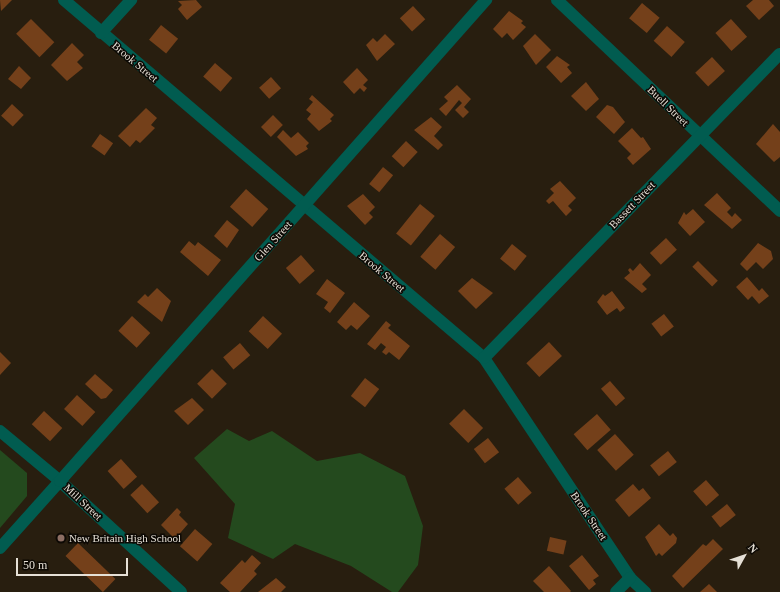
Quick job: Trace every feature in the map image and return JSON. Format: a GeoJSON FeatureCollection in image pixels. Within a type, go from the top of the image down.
{"type":"FeatureCollection","features":[{"type":"Feature","properties":{"kind":"street","name":"Brook Street"},"geometry":{"type":"LineString","coordinates":[[64,0],[484,358],[630,578],[645,592]]}},
{"type":"Feature","properties":{"kind":"street"},"geometry":{"type":"LineString","coordinates":[[101,33],[131,0]]}},
{"type":"Feature","properties":{"kind":"street","name":"Glen Street"},"geometry":{"type":"LineString","coordinates":[[0,548],[486,0]]}},
{"type":"Feature","properties":{"kind":"street","name":"Buell Street"},"geometry":{"type":"LineString","coordinates":[[557,0],[780,211]]}},
{"type":"Feature","properties":{"kind":"street","name":"Bassett Street"},"geometry":{"type":"LineString","coordinates":[[484,358],[699,135],[780,54]]}},
{"type":"Feature","properties":{"kind":"street","name":"Mill Street"},"geometry":{"type":"LineString","coordinates":[[0,431],[60,481],[181,592]]}},
{"type":"Feature","properties":{"kind":"street"},"geometry":{"type":"LineString","coordinates":[[616,592],[630,578]]}},
{"type":"Feature","properties":{"kind":"green space"},"geometry":{"type":"Polygon","coordinates":[[[227,429],[249,441],[272,431],[317,461],[360,453],[405,476],[423,526],[418,565],[398,592],[392,592],[351,566],[295,544],[273,559],[228,538],[235,504],[194,458],[227,429]]]}},
{"type":"Feature","properties":{"kind":"green space"},"geometry":{"type":"Polygon","coordinates":[[[0,450],[27,473],[27,496],[0,528],[0,450]]]}},
{"type":"Feature","properties":{"kind":"building"},"geometry":{"type":"Polygon","coordinates":[[[0,0],[12,0],[1,11],[0,0]]]}},
{"type":"Feature","properties":{"kind":"building"},"geometry":{"type":"Polygon","coordinates":[[[196,0],[202,7],[187,20],[178,9],[182,5],[178,1],[196,0]]]}},
{"type":"Feature","properties":{"kind":"building"},"geometry":{"type":"Polygon","coordinates":[[[753,0],[769,0],[774,6],[759,20],[746,6],[753,0]]]}},
{"type":"Feature","properties":{"kind":"building"},"geometry":{"type":"Polygon","coordinates":[[[642,3],[660,18],[647,33],[629,18],[642,3]]]}},
{"type":"Feature","properties":{"kind":"building"},"geometry":{"type":"Polygon","coordinates":[[[413,6],[425,19],[412,31],[400,18],[413,6]]]}},
{"type":"Feature","properties":{"kind":"building"},"geometry":{"type":"Polygon","coordinates":[[[509,11],[523,21],[521,23],[526,27],[513,40],[507,33],[502,38],[493,29],[509,11]]]}},
{"type":"Feature","properties":{"kind":"building"},"geometry":{"type":"Polygon","coordinates":[[[31,19],[54,42],[39,57],[16,34],[31,19]]]}},
{"type":"Feature","properties":{"kind":"building"},"geometry":{"type":"Polygon","coordinates":[[[731,19],[747,37],[731,51],[715,33],[731,19]]]}},
{"type":"Feature","properties":{"kind":"building"},"geometry":{"type":"Polygon","coordinates":[[[161,25],[178,39],[166,54],[149,40],[161,25]]]}},
{"type":"Feature","properties":{"kind":"building"},"geometry":{"type":"Polygon","coordinates":[[[667,26],[685,42],[671,57],[654,41],[667,26]]]}},
{"type":"Feature","properties":{"kind":"building"},"geometry":{"type":"Polygon","coordinates":[[[385,34],[395,44],[377,61],[366,45],[373,38],[377,42],[385,34]]]}},
{"type":"Feature","properties":{"kind":"building"},"geometry":{"type":"Polygon","coordinates":[[[535,34],[551,50],[536,65],[523,46],[535,34]]]}},
{"type":"Feature","properties":{"kind":"building"},"geometry":{"type":"Polygon","coordinates":[[[72,43],[84,55],[77,62],[83,68],[67,81],[51,65],[72,43]]]}},
{"type":"Feature","properties":{"kind":"building"},"geometry":{"type":"Polygon","coordinates":[[[557,56],[570,65],[567,67],[572,73],[561,83],[546,67],[557,56]]]}},
{"type":"Feature","properties":{"kind":"building"},"geometry":{"type":"Polygon","coordinates":[[[712,57],[725,71],[708,87],[695,73],[712,57]]]}},
{"type":"Feature","properties":{"kind":"building"},"geometry":{"type":"Polygon","coordinates":[[[215,63],[232,78],[221,92],[203,77],[215,63]]]}},
{"type":"Feature","properties":{"kind":"building"},"geometry":{"type":"Polygon","coordinates":[[[19,66],[31,78],[21,89],[8,79],[19,66]]]}},
{"type":"Feature","properties":{"kind":"building"},"geometry":{"type":"Polygon","coordinates":[[[357,68],[368,80],[363,85],[367,88],[364,92],[360,88],[354,94],[343,82],[357,68]]]}},
{"type":"Feature","properties":{"kind":"building"},"geometry":{"type":"Polygon","coordinates":[[[271,77],[281,88],[269,99],[259,88],[271,77]]]}},
{"type":"Feature","properties":{"kind":"building"},"geometry":{"type":"Polygon","coordinates":[[[586,82],[599,99],[586,111],[571,96],[586,82]]]}},
{"type":"Feature","properties":{"kind":"building"},"geometry":{"type":"Polygon","coordinates":[[[457,85],[471,99],[464,107],[469,112],[463,118],[455,110],[462,103],[459,100],[446,116],[439,109],[448,101],[444,97],[457,85]]]}},
{"type":"Feature","properties":{"kind":"building"},"geometry":{"type":"Polygon","coordinates":[[[312,95],[334,115],[330,119],[332,121],[319,131],[307,119],[311,114],[306,110],[313,102],[309,99],[312,95]]]}},
{"type":"Feature","properties":{"kind":"building"},"geometry":{"type":"Polygon","coordinates":[[[12,104],[24,115],[13,127],[1,116],[12,104]]]}},
{"type":"Feature","properties":{"kind":"building"},"geometry":{"type":"Polygon","coordinates":[[[607,105],[613,107],[625,122],[614,134],[596,117],[607,105]]]}},
{"type":"Feature","properties":{"kind":"building"},"geometry":{"type":"Polygon","coordinates":[[[146,108],[157,118],[151,125],[155,128],[140,143],[136,140],[130,147],[118,136],[146,108]]]}},
{"type":"Feature","properties":{"kind":"building"},"geometry":{"type":"Polygon","coordinates":[[[273,115],[283,125],[271,137],[261,127],[273,115]]]}},
{"type":"Feature","properties":{"kind":"building"},"geometry":{"type":"Polygon","coordinates":[[[431,117],[442,127],[434,136],[443,145],[438,150],[414,130],[431,117]]]}},
{"type":"Feature","properties":{"kind":"building"},"geometry":{"type":"Polygon","coordinates":[[[773,124],[780,132],[780,157],[774,162],[756,144],[773,124]]]}},
{"type":"Feature","properties":{"kind":"building"},"geometry":{"type":"Polygon","coordinates":[[[632,128],[641,138],[643,137],[651,149],[633,165],[627,158],[631,154],[618,141],[632,128]]]}},
{"type":"Feature","properties":{"kind":"building"},"geometry":{"type":"Polygon","coordinates":[[[283,130],[291,138],[298,132],[309,143],[306,146],[308,149],[296,156],[277,137],[283,130]]]}},
{"type":"Feature","properties":{"kind":"building"},"geometry":{"type":"Polygon","coordinates":[[[100,134],[113,143],[105,155],[91,146],[100,134]]]}},
{"type":"Feature","properties":{"kind":"building"},"geometry":{"type":"Polygon","coordinates":[[[406,141],[418,152],[403,167],[392,156],[406,141]]]}},
{"type":"Feature","properties":{"kind":"building"},"geometry":{"type":"Polygon","coordinates":[[[383,167],[393,175],[379,192],[369,184],[383,167]]]}},
{"type":"Feature","properties":{"kind":"building"},"geometry":{"type":"Polygon","coordinates":[[[560,181],[576,198],[568,206],[572,210],[566,216],[553,201],[549,204],[546,201],[554,193],[550,189],[560,181]]]}},
{"type":"Feature","properties":{"kind":"building"},"geometry":{"type":"Polygon","coordinates":[[[246,189],[268,209],[252,227],[230,207],[246,189]]]}},
{"type":"Feature","properties":{"kind":"building"},"geometry":{"type":"Polygon","coordinates":[[[717,193],[731,208],[727,212],[732,217],[735,213],[742,220],[732,229],[704,205],[717,193]]]}},
{"type":"Feature","properties":{"kind":"building"},"geometry":{"type":"Polygon","coordinates":[[[363,194],[375,207],[369,213],[373,217],[365,225],[347,206],[363,194]]]}},
{"type":"Feature","properties":{"kind":"building"},"geometry":{"type":"Polygon","coordinates":[[[420,204],[435,216],[411,245],[396,234],[420,204]]]}},
{"type":"Feature","properties":{"kind":"building"},"geometry":{"type":"Polygon","coordinates":[[[693,209],[705,222],[690,236],[678,223],[684,212],[686,215],[693,209]]]}},
{"type":"Feature","properties":{"kind":"building"},"geometry":{"type":"Polygon","coordinates":[[[227,220],[239,230],[227,248],[214,236],[227,220]]]}},
{"type":"Feature","properties":{"kind":"building"},"geometry":{"type":"Polygon","coordinates":[[[440,234],[455,247],[435,270],[420,257],[440,234]]]}},
{"type":"Feature","properties":{"kind":"building"},"geometry":{"type":"Polygon","coordinates":[[[666,238],[677,250],[661,265],[650,253],[666,238]]]}},
{"type":"Feature","properties":{"kind":"building"},"geometry":{"type":"Polygon","coordinates":[[[189,241],[195,246],[198,242],[221,260],[208,276],[180,252],[189,241]]]}},
{"type":"Feature","properties":{"kind":"building"},"geometry":{"type":"Polygon","coordinates":[[[758,243],[771,251],[773,259],[763,269],[756,262],[747,271],[740,264],[758,243]]]}},
{"type":"Feature","properties":{"kind":"building"},"geometry":{"type":"Polygon","coordinates":[[[512,244],[527,256],[515,271],[500,259],[512,244]]]}},
{"type":"Feature","properties":{"kind":"building"},"geometry":{"type":"Polygon","coordinates":[[[301,255],[315,271],[300,284],[286,268],[301,255]]]}},
{"type":"Feature","properties":{"kind":"building"},"geometry":{"type":"Polygon","coordinates":[[[698,261],[718,281],[712,286],[692,267],[698,261]]]}},
{"type":"Feature","properties":{"kind":"building"},"geometry":{"type":"Polygon","coordinates":[[[640,263],[651,275],[642,284],[647,289],[642,293],[624,278],[630,273],[628,270],[630,268],[633,271],[640,263]]]}},
{"type":"Feature","properties":{"kind":"building"},"geometry":{"type":"Polygon","coordinates":[[[747,277],[759,291],[762,288],[769,296],[759,304],[752,296],[748,300],[736,287],[747,277]]]}},
{"type":"Feature","properties":{"kind":"building"},"geometry":{"type":"Polygon","coordinates":[[[472,278],[493,293],[476,309],[458,291],[472,278]]]}},
{"type":"Feature","properties":{"kind":"building"},"geometry":{"type":"Polygon","coordinates":[[[327,279],[345,293],[330,313],[324,308],[328,302],[316,294],[327,279]]]}},
{"type":"Feature","properties":{"kind":"building"},"geometry":{"type":"Polygon","coordinates":[[[157,288],[171,301],[162,322],[137,302],[145,294],[148,297],[157,288]]]}},
{"type":"Feature","properties":{"kind":"building"},"geometry":{"type":"Polygon","coordinates":[[[612,291],[625,308],[620,312],[617,308],[607,315],[597,302],[603,294],[605,296],[612,291]]]}},
{"type":"Feature","properties":{"kind":"building"},"geometry":{"type":"Polygon","coordinates":[[[354,302],[370,316],[357,330],[351,325],[346,330],[337,322],[354,302]]]}},
{"type":"Feature","properties":{"kind":"building"},"geometry":{"type":"Polygon","coordinates":[[[664,314],[674,327],[661,336],[651,324],[664,314]]]}},
{"type":"Feature","properties":{"kind":"building"},"geometry":{"type":"Polygon","coordinates":[[[132,316],[150,333],[137,348],[118,331],[132,316]]]}},
{"type":"Feature","properties":{"kind":"building"},"geometry":{"type":"Polygon","coordinates":[[[263,316],[282,334],[268,349],[249,331],[263,316]]]}},
{"type":"Feature","properties":{"kind":"building"},"geometry":{"type":"Polygon","coordinates":[[[386,321],[391,325],[388,328],[410,346],[399,360],[389,352],[386,355],[382,352],[386,347],[381,343],[375,350],[367,344],[386,321]]]}},
{"type":"Feature","properties":{"kind":"building"},"geometry":{"type":"Polygon","coordinates":[[[549,342],[562,356],[539,377],[526,363],[549,342]]]}},
{"type":"Feature","properties":{"kind":"building"},"geometry":{"type":"Polygon","coordinates":[[[240,343],[250,355],[233,369],[223,357],[240,343]]]}},
{"type":"Feature","properties":{"kind":"building"},"geometry":{"type":"Polygon","coordinates":[[[0,352],[11,363],[0,375],[0,352]]]}},
{"type":"Feature","properties":{"kind":"building"},"geometry":{"type":"Polygon","coordinates":[[[212,369],[227,384],[212,399],[197,384],[212,369]]]}},
{"type":"Feature","properties":{"kind":"building"},"geometry":{"type":"Polygon","coordinates":[[[95,374],[113,390],[106,398],[101,399],[85,384],[95,374]]]}},
{"type":"Feature","properties":{"kind":"building"},"geometry":{"type":"Polygon","coordinates":[[[365,378],[379,389],[365,407],[351,396],[365,378]]]}},
{"type":"Feature","properties":{"kind":"building"},"geometry":{"type":"Polygon","coordinates":[[[610,381],[625,398],[616,406],[601,389],[610,381]]]}},
{"type":"Feature","properties":{"kind":"building"},"geometry":{"type":"Polygon","coordinates":[[[77,395],[95,412],[82,426],[64,409],[77,395]]]}},
{"type":"Feature","properties":{"kind":"building"},"geometry":{"type":"Polygon","coordinates":[[[192,398],[204,410],[188,425],[174,411],[192,398]]]}},
{"type":"Feature","properties":{"kind":"building"},"geometry":{"type":"Polygon","coordinates":[[[464,409],[483,428],[468,443],[449,424],[464,409]]]}},
{"type":"Feature","properties":{"kind":"building"},"geometry":{"type":"Polygon","coordinates":[[[44,411],[62,428],[50,441],[32,424],[44,411]]]}},
{"type":"Feature","properties":{"kind":"building"},"geometry":{"type":"Polygon","coordinates":[[[597,414],[611,430],[587,450],[574,434],[597,414]]]}},
{"type":"Feature","properties":{"kind":"building"},"geometry":{"type":"Polygon","coordinates":[[[615,434],[634,455],[616,471],[597,450],[615,434]]]}},
{"type":"Feature","properties":{"kind":"building"},"geometry":{"type":"Polygon","coordinates":[[[488,438],[499,452],[485,463],[474,449],[488,438]]]}},
{"type":"Feature","properties":{"kind":"building"},"geometry":{"type":"Polygon","coordinates":[[[668,451],[677,462],[659,476],[650,465],[668,451]]]}},
{"type":"Feature","properties":{"kind":"building"},"geometry":{"type":"Polygon","coordinates":[[[121,459],[137,477],[124,489],[108,471],[121,459]]]}},
{"type":"Feature","properties":{"kind":"building"},"geometry":{"type":"Polygon","coordinates":[[[518,477],[532,493],[518,505],[504,489],[518,477]]]}},
{"type":"Feature","properties":{"kind":"building"},"geometry":{"type":"Polygon","coordinates":[[[706,480],[719,495],[706,506],[693,491],[706,480]]]}},
{"type":"Feature","properties":{"kind":"building"},"geometry":{"type":"Polygon","coordinates":[[[142,484],[159,502],[147,513],[130,495],[142,484]]]}},
{"type":"Feature","properties":{"kind":"building"},"geometry":{"type":"Polygon","coordinates":[[[633,484],[639,491],[643,488],[651,498],[629,517],[615,500],[633,484]]]}},
{"type":"Feature","properties":{"kind":"building"},"geometry":{"type":"Polygon","coordinates":[[[727,504],[736,515],[720,527],[711,517],[727,504]]]}},
{"type":"Feature","properties":{"kind":"building"},"geometry":{"type":"Polygon","coordinates":[[[177,508],[181,512],[179,515],[188,524],[175,539],[161,525],[177,508]]]}},
{"type":"Feature","properties":{"kind":"building"},"geometry":{"type":"Polygon","coordinates":[[[659,524],[670,536],[673,533],[677,538],[676,543],[662,556],[659,553],[656,556],[645,537],[659,524]]]}},
{"type":"Feature","properties":{"kind":"building"},"geometry":{"type":"Polygon","coordinates":[[[195,529],[212,544],[197,561],[180,546],[195,529]]]}},
{"type":"Feature","properties":{"kind":"building"},"geometry":{"type":"Polygon","coordinates":[[[550,537],[567,541],[563,554],[547,551],[550,537]]]}},
{"type":"Feature","properties":{"kind":"building"},"geometry":{"type":"Polygon","coordinates":[[[713,539],[723,549],[683,588],[672,576],[703,544],[706,546],[713,539]]]}},
{"type":"Feature","properties":{"kind":"building"},"geometry":{"type":"Polygon","coordinates":[[[78,543],[115,579],[103,592],[65,556],[78,543]]]}},
{"type":"Feature","properties":{"kind":"building"},"geometry":{"type":"Polygon","coordinates":[[[252,555],[261,563],[254,571],[257,574],[240,592],[230,592],[220,583],[242,560],[245,563],[252,555]]]}},
{"type":"Feature","properties":{"kind":"building"},"geometry":{"type":"Polygon","coordinates":[[[582,555],[599,576],[593,580],[596,584],[589,590],[569,566],[582,555]]]}},
{"type":"Feature","properties":{"kind":"building"},"geometry":{"type":"Polygon","coordinates":[[[549,566],[571,591],[570,592],[544,592],[533,581],[549,566]]]}},
{"type":"Feature","properties":{"kind":"building"},"geometry":{"type":"Polygon","coordinates":[[[276,578],[286,587],[281,592],[258,592],[276,578]]]}},
{"type":"Feature","properties":{"kind":"building"},"geometry":{"type":"Polygon","coordinates":[[[709,584],[717,592],[700,592],[709,584]]]}},
{"type":"Feature","properties":{"kind":"place","name":"New Britain High School"},"geometry":{"type":"Point","coordinates":[61,538]}}]}
